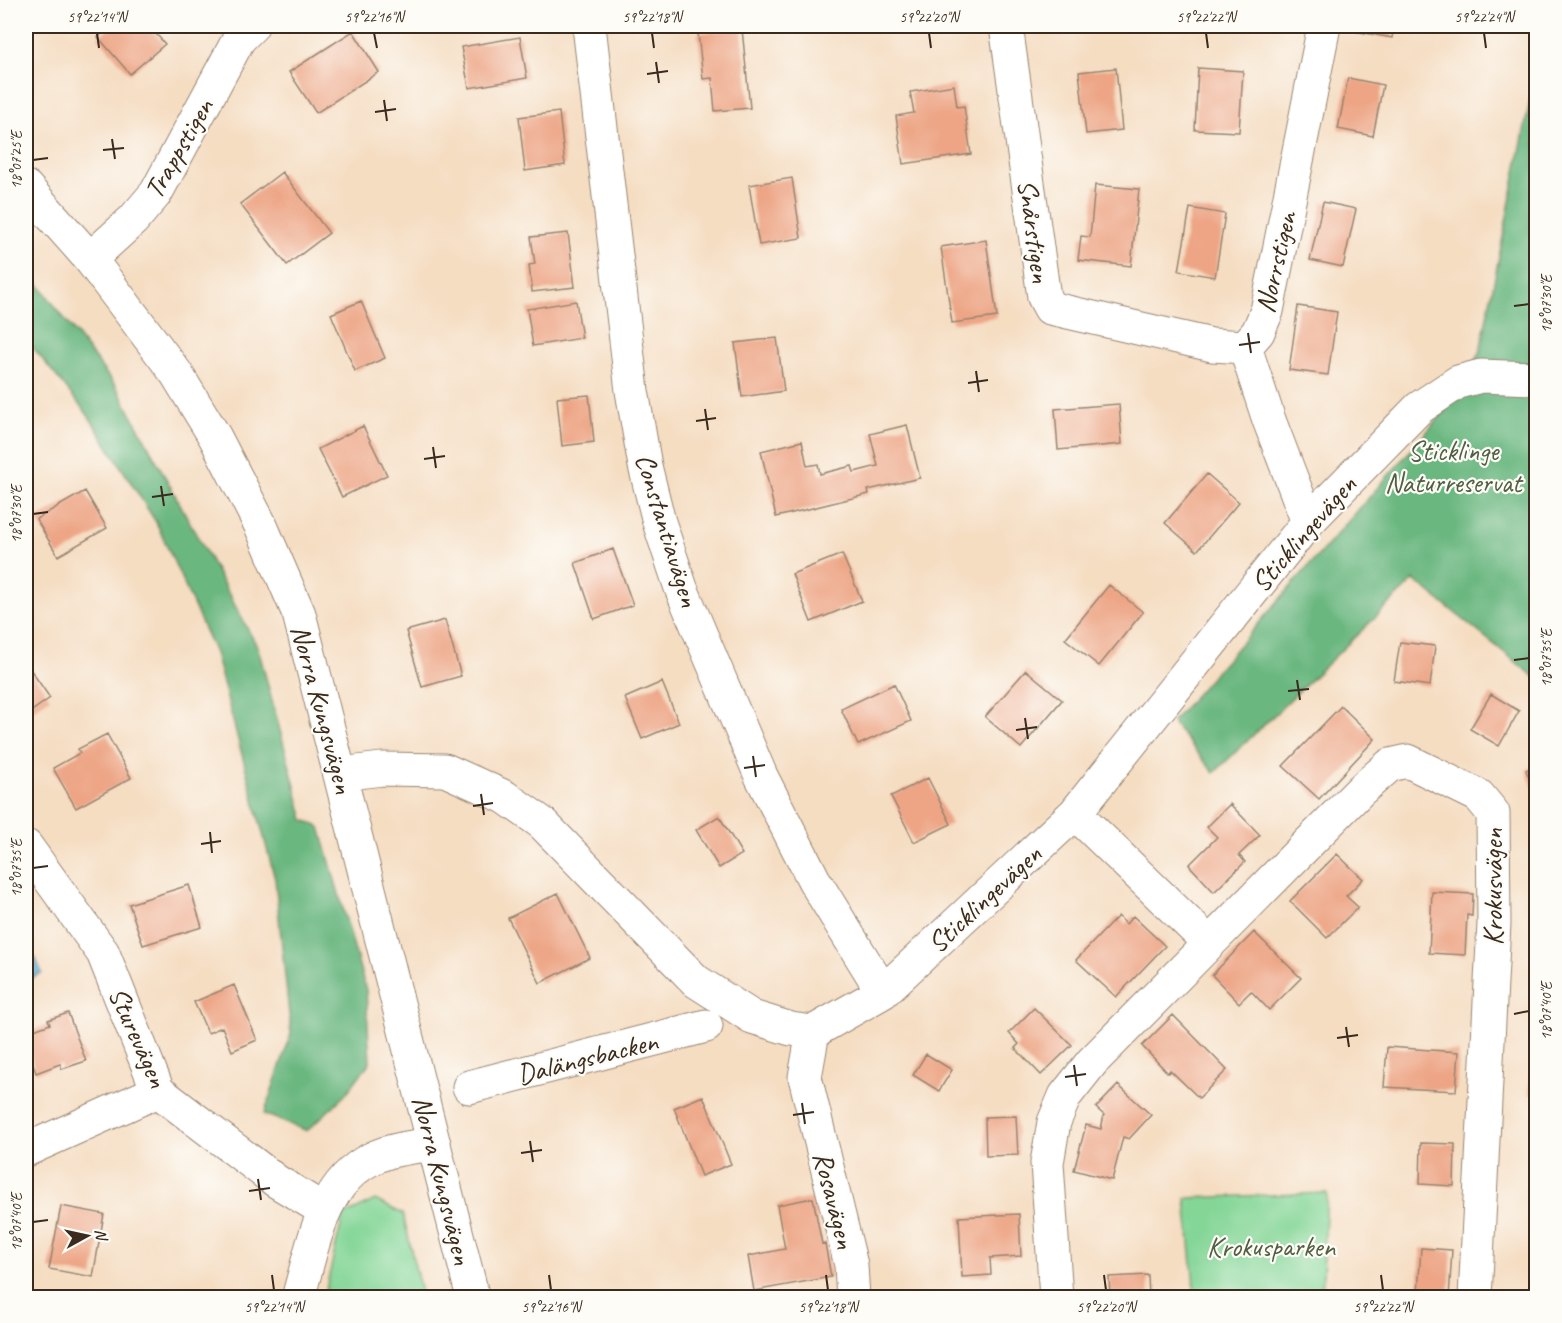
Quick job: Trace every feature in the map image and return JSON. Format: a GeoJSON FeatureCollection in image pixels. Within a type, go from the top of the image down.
{"type":"FeatureCollection","features":[{"type":"Feature","properties":{"kind":"street","name":"Constantiavägen"},"geometry":{"type":"LineString","coordinates":[[589,26],[632,391],[645,466],[659,522],[681,588],[761,776],[814,880],[884,992]]}},
{"type":"Feature","properties":{"kind":"street","name":"Snårstigen"},"geometry":{"type":"LineString","coordinates":[[1006,26],[1044,297],[1050,308],[1212,345],[1245,347]]}},
{"type":"Feature","properties":{"kind":"street","name":"Norrstigen"},"geometry":{"type":"LineString","coordinates":[[1308,522],[1269,420],[1245,347],[1258,332],[1268,311],[1324,26]]}},
{"type":"Feature","properties":{"kind":"street","name":"Trappstigen"},"geometry":{"type":"LineString","coordinates":[[90,259],[133,220],[156,193],[241,30]]}},
{"type":"Feature","properties":{"kind":"street","name":"Norra Kungsvägen"},"geometry":{"type":"LineString","coordinates":[[26,188],[90,259],[176,373],[215,437],[261,526],[299,614],[473,1298]]}},
{"type":"Feature","properties":{"kind":"street","name":"Sticklingevägen"},"geometry":{"type":"LineString","coordinates":[[813,1032],[884,992],[1075,813],[1308,522],[1419,408],[1458,382],[1481,376],[1536,378]]}},
{"type":"Feature","properties":{"kind":"street","name":"Krokusvägen"},"geometry":{"type":"LineString","coordinates":[[1056,1298],[1047,1163],[1054,1122],[1065,1096],[1092,1062],[1361,790],[1390,765],[1408,761],[1479,796],[1493,813],[1494,923],[1475,1298]]}},
{"type":"Feature","properties":{"kind":"street"},"geometry":{"type":"LineString","coordinates":[[341,774],[381,769],[444,770],[505,797],[542,823],[696,981],[752,1017],[791,1029],[813,1032]]}},
{"type":"Feature","properties":{"kind":"street"},"geometry":{"type":"LineString","coordinates":[[1075,813],[1209,943]]}},
{"type":"Feature","properties":{"kind":"street","name":"Sturevägen"},"geometry":{"type":"LineString","coordinates":[[26,846],[103,953],[158,1091],[276,1182],[324,1210]]}},
{"type":"Feature","properties":{"kind":"street","name":"Dalängsbacken"},"geometry":{"type":"LineString","coordinates":[[469,1087],[706,1026]]}},
{"type":"Feature","properties":{"kind":"street","name":"Rosavägen"},"geometry":{"type":"LineString","coordinates":[[813,1032],[805,1077],[851,1265],[853,1298]]}},
{"type":"Feature","properties":{"kind":"street"},"geometry":{"type":"LineString","coordinates":[[26,1150],[158,1091]]}},
{"type":"Feature","properties":{"kind":"street"},"geometry":{"type":"LineString","coordinates":[[298,1298],[324,1210],[337,1187],[352,1171],[371,1159],[398,1150],[434,1144]]}},
{"type":"Feature","properties":{"kind":"green space","name":"Sticklinge Naturreservat"},"geometry":{"type":"Polygon","coordinates":[[[1536,71],[1536,678],[1414,580],[1214,773],[1172,722],[1445,411],[1480,352],[1536,71]]]}},
{"type":"Feature","properties":{"kind":"green space"},"geometry":{"type":"Polygon","coordinates":[[[26,268],[117,388],[258,648],[304,820],[320,827],[366,990],[370,1062],[345,1095],[307,1131],[264,1114],[291,1034],[275,879],[215,653],[156,522],[88,415],[26,339],[26,268]]]}},
{"type":"Feature","properties":{"kind":"green space","name":"Krokusparken"},"geometry":{"type":"Polygon","coordinates":[[[1327,1193],[1322,1297],[1195,1297],[1186,1198],[1327,1193]]]}},
{"type":"Feature","properties":{"kind":"green space"},"geometry":{"type":"Polygon","coordinates":[[[375,1200],[403,1214],[422,1297],[324,1297],[343,1216],[375,1200]]]}},
{"type":"Feature","properties":{"kind":"water"},"geometry":{"type":"Polygon","coordinates":[[[35,957],[42,973],[26,980],[26,961],[35,957]]]}},
{"type":"Feature","properties":{"kind":"building"},"geometry":{"type":"Polygon","coordinates":[[[112,26],[149,26],[165,44],[130,74],[98,37],[112,26]]]}},
{"type":"Feature","properties":{"kind":"building"},"geometry":{"type":"Polygon","coordinates":[[[911,26],[950,26],[950,27],[912,32],[911,26]]]}},
{"type":"Feature","properties":{"kind":"building"},"geometry":{"type":"Polygon","coordinates":[[[1354,26],[1394,26],[1392,38],[1353,31],[1354,26]]]}},
{"type":"Feature","properties":{"kind":"building"},"geometry":{"type":"Polygon","coordinates":[[[742,29],[750,108],[715,111],[712,78],[703,79],[698,33],[742,29]]]}},
{"type":"Feature","properties":{"kind":"building"},"geometry":{"type":"Polygon","coordinates":[[[353,31],[379,72],[316,113],[289,72],[353,31]]]}},
{"type":"Feature","properties":{"kind":"building"},"geometry":{"type":"Polygon","coordinates":[[[520,37],[527,78],[469,88],[461,47],[520,37]]]}},
{"type":"Feature","properties":{"kind":"building"},"geometry":{"type":"Polygon","coordinates":[[[1116,68],[1122,130],[1086,134],[1079,72],[1116,68]]]}},
{"type":"Feature","properties":{"kind":"building"},"geometry":{"type":"Polygon","coordinates":[[[1198,68],[1243,71],[1239,132],[1195,130],[1198,68]]]}},
{"type":"Feature","properties":{"kind":"building"},"geometry":{"type":"Polygon","coordinates":[[[1348,78],[1383,85],[1373,136],[1338,129],[1348,78]]]}},
{"type":"Feature","properties":{"kind":"building"},"geometry":{"type":"Polygon","coordinates":[[[954,85],[957,107],[964,106],[971,154],[903,164],[896,116],[914,113],[910,92],[954,85]]]}},
{"type":"Feature","properties":{"kind":"building"},"geometry":{"type":"Polygon","coordinates":[[[559,112],[565,165],[525,171],[519,117],[559,112]]]}},
{"type":"Feature","properties":{"kind":"building"},"geometry":{"type":"Polygon","coordinates":[[[282,172],[329,233],[287,265],[240,204],[282,172]]]}},
{"type":"Feature","properties":{"kind":"building"},"geometry":{"type":"Polygon","coordinates":[[[792,178],[801,238],[759,245],[749,185],[792,178]]]}},
{"type":"Feature","properties":{"kind":"building"},"geometry":{"type":"Polygon","coordinates":[[[1095,185],[1139,189],[1131,266],[1078,260],[1081,236],[1090,237],[1095,185]]]}},
{"type":"Feature","properties":{"kind":"building"},"geometry":{"type":"Polygon","coordinates":[[[1323,202],[1356,209],[1343,267],[1310,260],[1323,202]]]}},
{"type":"Feature","properties":{"kind":"building"},"geometry":{"type":"Polygon","coordinates":[[[1190,208],[1225,214],[1215,277],[1179,271],[1190,208]]]}},
{"type":"Feature","properties":{"kind":"building"},"geometry":{"type":"Polygon","coordinates":[[[568,233],[575,287],[532,292],[529,265],[535,264],[531,237],[568,233]]]}},
{"type":"Feature","properties":{"kind":"building"},"geometry":{"type":"Polygon","coordinates":[[[986,240],[997,317],[952,323],[941,247],[986,240]]]}},
{"type":"Feature","properties":{"kind":"building"},"geometry":{"type":"Polygon","coordinates":[[[361,301],[385,358],[355,371],[331,314],[361,301]]]}},
{"type":"Feature","properties":{"kind":"building"},"geometry":{"type":"Polygon","coordinates":[[[576,301],[582,338],[533,346],[527,309],[576,301]]]}},
{"type":"Feature","properties":{"kind":"building"},"geometry":{"type":"Polygon","coordinates":[[[1298,306],[1337,312],[1328,375],[1289,370],[1298,306]]]}},
{"type":"Feature","properties":{"kind":"building"},"geometry":{"type":"Polygon","coordinates":[[[777,338],[784,391],[742,397],[735,343],[777,338]]]}},
{"type":"Feature","properties":{"kind":"building"},"geometry":{"type":"Polygon","coordinates":[[[589,395],[594,442],[562,446],[557,398],[589,395]]]}},
{"type":"Feature","properties":{"kind":"building"},"geometry":{"type":"Polygon","coordinates":[[[1119,404],[1122,444],[1058,450],[1055,409],[1119,404]]]}},
{"type":"Feature","properties":{"kind":"building"},"geometry":{"type":"Polygon","coordinates":[[[907,425],[920,478],[868,490],[869,494],[776,517],[761,451],[802,441],[807,466],[818,464],[820,474],[852,466],[854,472],[878,466],[870,434],[907,425]]]}},
{"type":"Feature","properties":{"kind":"building"},"geometry":{"type":"Polygon","coordinates":[[[363,426],[387,475],[342,497],[318,449],[363,426]]]}},
{"type":"Feature","properties":{"kind":"building"},"geometry":{"type":"Polygon","coordinates":[[[1207,474],[1239,502],[1197,551],[1165,523],[1207,474]]]}},
{"type":"Feature","properties":{"kind":"building"},"geometry":{"type":"Polygon","coordinates":[[[85,491],[107,528],[58,556],[36,519],[85,491]]]}},
{"type":"Feature","properties":{"kind":"building"},"geometry":{"type":"Polygon","coordinates":[[[613,549],[633,605],[594,619],[575,563],[613,549]]]}},
{"type":"Feature","properties":{"kind":"building"},"geometry":{"type":"Polygon","coordinates":[[[842,554],[862,601],[811,622],[792,574],[842,554]]]}},
{"type":"Feature","properties":{"kind":"building"},"geometry":{"type":"Polygon","coordinates":[[[1109,585],[1143,612],[1099,666],[1065,639],[1109,585]]]}},
{"type":"Feature","properties":{"kind":"building"},"geometry":{"type":"Polygon","coordinates":[[[445,620],[461,676],[422,687],[406,631],[445,620]]]}},
{"type":"Feature","properties":{"kind":"building"},"geometry":{"type":"Polygon","coordinates":[[[1400,642],[1435,646],[1430,686],[1394,681],[1400,642]]]}},
{"type":"Feature","properties":{"kind":"building"},"geometry":{"type":"Polygon","coordinates":[[[26,663],[50,698],[26,715],[26,663]]]}},
{"type":"Feature","properties":{"kind":"building"},"geometry":{"type":"Polygon","coordinates":[[[1026,670],[1062,700],[1021,748],[985,717],[1026,670]]]}},
{"type":"Feature","properties":{"kind":"building"},"geometry":{"type":"Polygon","coordinates":[[[662,682],[679,723],[642,739],[625,698],[662,682]]]}},
{"type":"Feature","properties":{"kind":"building"},"geometry":{"type":"Polygon","coordinates":[[[894,684],[911,721],[858,745],[841,709],[894,684]]]}},
{"type":"Feature","properties":{"kind":"building"},"geometry":{"type":"Polygon","coordinates":[[[1491,694],[1519,711],[1499,746],[1470,729],[1491,694]]]}},
{"type":"Feature","properties":{"kind":"building"},"geometry":{"type":"Polygon","coordinates":[[[1341,706],[1375,739],[1319,799],[1283,766],[1341,706]]]}},
{"type":"Feature","properties":{"kind":"building"},"geometry":{"type":"Polygon","coordinates":[[[107,734],[131,778],[76,808],[53,768],[80,753],[78,749],[107,734]]]}},
{"type":"Feature","properties":{"kind":"building"},"geometry":{"type":"Polygon","coordinates":[[[1536,765],[1536,795],[1526,770],[1536,765]]]}},
{"type":"Feature","properties":{"kind":"building"},"geometry":{"type":"Polygon","coordinates":[[[928,778],[951,824],[914,842],[891,796],[928,778]]]}},
{"type":"Feature","properties":{"kind":"building"},"geometry":{"type":"Polygon","coordinates":[[[1230,804],[1260,835],[1239,855],[1245,862],[1214,892],[1189,865],[1217,837],[1207,827],[1230,804]]]}},
{"type":"Feature","properties":{"kind":"building"},"geometry":{"type":"Polygon","coordinates":[[[719,816],[742,854],[719,868],[696,830],[719,816]]]}},
{"type":"Feature","properties":{"kind":"building"},"geometry":{"type":"Polygon","coordinates":[[[1337,854],[1363,879],[1346,896],[1358,907],[1327,938],[1290,901],[1337,854]]]}},
{"type":"Feature","properties":{"kind":"building"},"geometry":{"type":"Polygon","coordinates":[[[189,885],[202,927],[143,945],[129,904],[189,885]]]}},
{"type":"Feature","properties":{"kind":"building"},"geometry":{"type":"Polygon","coordinates":[[[1432,892],[1473,894],[1472,916],[1467,915],[1465,955],[1429,953],[1432,892]]]}},
{"type":"Feature","properties":{"kind":"building"},"geometry":{"type":"Polygon","coordinates":[[[558,893],[590,958],[540,983],[508,918],[558,893]]]}},
{"type":"Feature","properties":{"kind":"building"},"geometry":{"type":"Polygon","coordinates":[[[1118,916],[1126,924],[1133,916],[1165,946],[1116,997],[1076,960],[1118,916]]]}},
{"type":"Feature","properties":{"kind":"building"},"geometry":{"type":"Polygon","coordinates":[[[1254,932],[1301,978],[1269,1010],[1251,991],[1239,1003],[1212,975],[1254,932]]]}},
{"type":"Feature","properties":{"kind":"building"},"geometry":{"type":"Polygon","coordinates":[[[1535,969],[1536,1002],[1533,1002],[1535,969]]]}},
{"type":"Feature","properties":{"kind":"building"},"geometry":{"type":"Polygon","coordinates":[[[234,985],[257,1040],[232,1051],[222,1027],[208,1033],[194,1002],[234,985]]]}},
{"type":"Feature","properties":{"kind":"building"},"geometry":{"type":"Polygon","coordinates":[[[1034,1008],[1072,1045],[1041,1075],[1015,1048],[1019,1044],[1009,1033],[1034,1008]]]}},
{"type":"Feature","properties":{"kind":"building"},"geometry":{"type":"Polygon","coordinates":[[[68,1013],[86,1061],[62,1069],[60,1064],[36,1073],[26,1044],[26,1033],[50,1024],[48,1020],[68,1013]]]}},
{"type":"Feature","properties":{"kind":"building"},"geometry":{"type":"Polygon","coordinates":[[[1173,1015],[1227,1070],[1199,1098],[1170,1070],[1168,1073],[1142,1046],[1173,1015]]]}},
{"type":"Feature","properties":{"kind":"building"},"geometry":{"type":"Polygon","coordinates":[[[1387,1047],[1459,1052],[1456,1091],[1384,1087],[1387,1047]]]}},
{"type":"Feature","properties":{"kind":"building"},"geometry":{"type":"Polygon","coordinates":[[[926,1054],[952,1070],[939,1091],[913,1075],[926,1054]]]}},
{"type":"Feature","properties":{"kind":"building"},"geometry":{"type":"Polygon","coordinates":[[[1531,1060],[1536,1060],[1536,1095],[1529,1094],[1531,1060]]]}},
{"type":"Feature","properties":{"kind":"building"},"geometry":{"type":"Polygon","coordinates":[[[1118,1085],[1151,1115],[1129,1139],[1123,1137],[1112,1180],[1074,1170],[1086,1125],[1101,1129],[1104,1115],[1096,1108],[1118,1085]]]}},
{"type":"Feature","properties":{"kind":"building"},"geometry":{"type":"Polygon","coordinates":[[[703,1096],[731,1164],[701,1176],[674,1108],[703,1096]]]}},
{"type":"Feature","properties":{"kind":"building"},"geometry":{"type":"Polygon","coordinates":[[[1016,1116],[1018,1155],[986,1156],[985,1117],[1016,1116]]]}},
{"type":"Feature","properties":{"kind":"building"},"geometry":{"type":"Polygon","coordinates":[[[1421,1143],[1455,1144],[1454,1186],[1420,1184],[1421,1143]]]}},
{"type":"Feature","properties":{"kind":"building"},"geometry":{"type":"Polygon","coordinates":[[[813,1198],[831,1277],[754,1291],[748,1256],[785,1249],[777,1205],[813,1198]]]}},
{"type":"Feature","properties":{"kind":"building"},"geometry":{"type":"Polygon","coordinates":[[[61,1206],[104,1214],[93,1277],[49,1269],[61,1206]]]}},
{"type":"Feature","properties":{"kind":"building"},"geometry":{"type":"Polygon","coordinates":[[[1019,1214],[1021,1256],[990,1258],[991,1275],[962,1277],[959,1217],[1019,1214]]]}},
{"type":"Feature","properties":{"kind":"building"},"geometry":{"type":"Polygon","coordinates":[[[1421,1248],[1452,1250],[1449,1298],[1412,1298],[1412,1292],[1418,1293],[1421,1248]]]}},
{"type":"Feature","properties":{"kind":"building"},"geometry":{"type":"Polygon","coordinates":[[[1148,1275],[1149,1298],[1110,1298],[1109,1277],[1148,1275]]]}}]}
